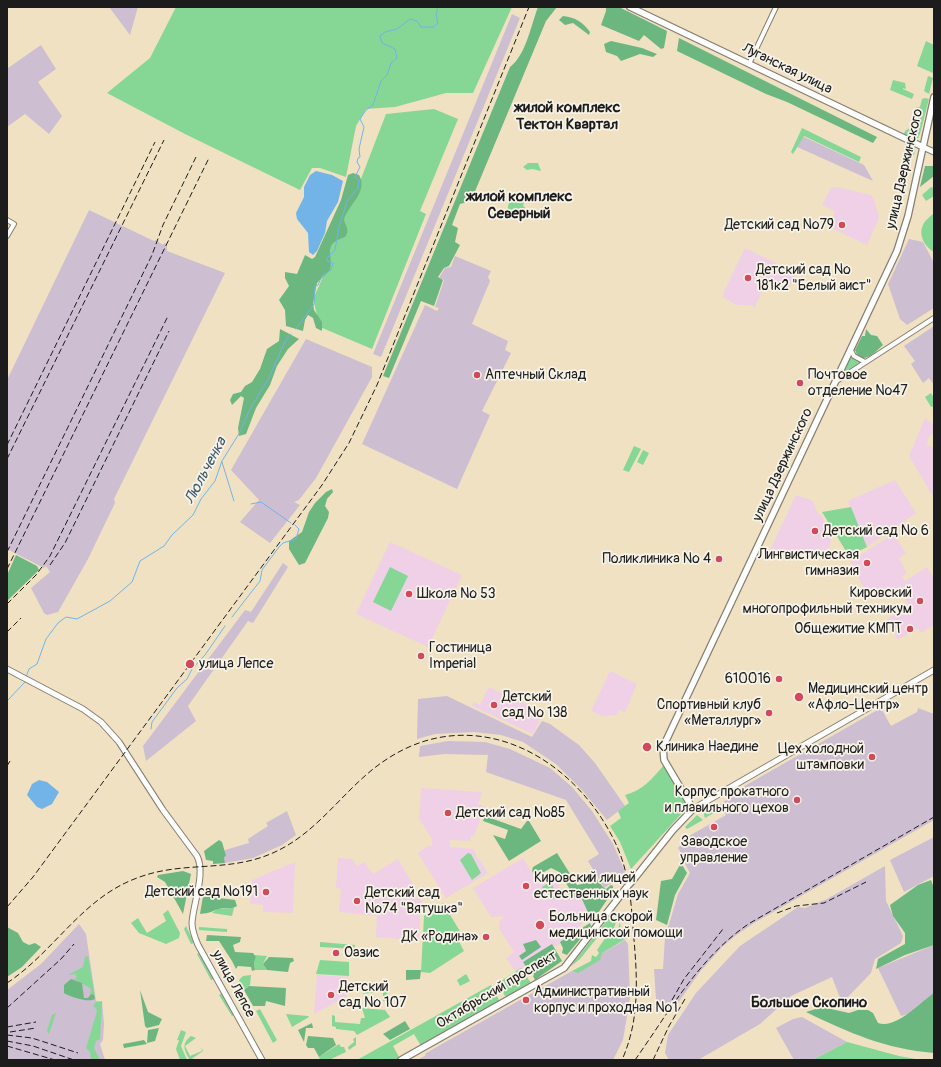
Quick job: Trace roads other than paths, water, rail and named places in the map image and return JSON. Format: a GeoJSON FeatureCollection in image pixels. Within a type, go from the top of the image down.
{"type":"FeatureCollection","features":[{"type":"Feature","properties":{"kind":"main road","name":"Луганская улица"},"geometry":{"type":"LineString","coordinates":[[630,7],[934,152]]}},
{"type":"Feature","properties":{"kind":"main road","name":"улица Дзержинского"},"geometry":{"type":"LineString","coordinates":[[693,809],[664,760],[663,747],[901,242],[934,97]]}},
{"type":"Feature","properties":{"kind":"main road","name":"улица Лепсе"},"geometry":{"type":"LineString","coordinates":[[7,669],[88,712],[110,731],[197,856],[200,864],[200,875],[192,922],[194,933],[198,945],[262,1060]]}},
{"type":"Feature","properties":{"kind":"main road","name":"Октябрьский проспект"},"geometry":{"type":"LineString","coordinates":[[401,1060],[564,968],[673,830],[693,809],[934,670]]}},
{"type":"Feature","properties":{"kind":"street"},"geometry":{"type":"LineString","coordinates":[[749,64],[776,7]]}},
{"type":"Feature","properties":{"kind":"street"},"geometry":{"type":"LineString","coordinates":[[7,220],[14,224],[7,234]]}},
{"type":"Feature","properties":{"kind":"street"},"geometry":{"type":"LineString","coordinates":[[835,382],[934,318]]}},
{"type":"Feature","properties":{"kind":"street"},"geometry":{"type":"LineString","coordinates":[[850,349],[854,356],[865,362]]}},
{"type":"Feature","properties":{"kind":"water"},"geometry":{"type":"Polygon","coordinates":[[[316,171],[332,175],[343,181],[338,202],[327,221],[325,233],[317,251],[313,255],[309,252],[308,233],[297,219],[296,213],[304,197],[304,187],[310,175],[316,171]]]}},
{"type":"Feature","properties":{"kind":"water"},"geometry":{"type":"Polygon","coordinates":[[[39,780],[47,782],[59,792],[52,804],[42,809],[37,807],[27,795],[32,784],[39,780]]]}},
{"type":"Feature","properties":{"kind":"waterway","name":"Люльченка"},"geometry":{"type":"LineString","coordinates":[[296,329],[314,304],[315,286],[318,285],[322,276],[331,270],[333,263],[327,261],[327,258],[335,250],[339,227],[347,201],[358,188],[359,180],[355,177],[360,167],[357,162],[358,158],[360,157],[359,149],[364,127],[360,119],[366,110],[373,105],[381,81],[387,75],[391,63],[397,58],[395,49],[382,43],[380,36],[385,32],[397,29],[410,19],[417,21],[421,27],[434,27],[438,23],[436,15],[438,7]]}},
{"type":"Feature","properties":{"kind":"waterway","name":"Люльченка"},"geometry":{"type":"LineString","coordinates":[[26,677],[29,669],[37,664],[46,639],[58,623],[66,617],[77,619],[110,601],[132,582],[140,561],[164,546],[172,535],[193,515],[201,499],[215,481],[222,461],[240,432],[250,409],[269,378],[285,341],[291,334]]}},
{"type":"Feature","properties":{"kind":"waterway"},"geometry":{"type":"LineString","coordinates":[[222,462],[234,501]]}},
{"type":"Feature","properties":{"kind":"waterway"},"geometry":{"type":"LineString","coordinates":[[251,504],[261,502],[291,523]]}},
{"type":"Feature","properties":{"kind":"waterway"},"geometry":{"type":"LineString","coordinates":[[232,617],[260,581],[262,570],[279,547],[283,543],[296,539],[299,529],[295,525]]}},
{"type":"Feature","properties":{"kind":"waterway"},"geometry":{"type":"LineString","coordinates":[[151,729],[152,722],[177,688],[187,679],[192,669],[205,655],[225,626]]}},
{"type":"Feature","properties":{"kind":"waterway"},"geometry":{"type":"LineString","coordinates":[[7,701],[25,682]]}},
{"type":"Feature","properties":{"kind":"railway"},"geometry":{"type":"LineString","coordinates":[[7,907],[33,877],[322,485],[349,443],[377,385],[529,7]]}},
{"type":"Feature","properties":{"kind":"railway"},"geometry":{"type":"LineString","coordinates":[[7,459],[164,140]]}},
{"type":"Feature","properties":{"kind":"railway"},"geometry":{"type":"LineString","coordinates":[[7,445],[155,142]]}},
{"type":"Feature","properties":{"kind":"railway"},"geometry":{"type":"LineString","coordinates":[[7,552],[152,255],[163,225],[196,157]]}},
{"type":"Feature","properties":{"kind":"railway"},"geometry":{"type":"LineString","coordinates":[[7,569],[209,158]]}},
{"type":"Feature","properties":{"kind":"railway"},"geometry":{"type":"LineString","coordinates":[[7,604],[36,575],[50,556],[168,316]]}},
{"type":"Feature","properties":{"kind":"railway"},"geometry":{"type":"LineString","coordinates":[[50,565],[65,543],[169,331]]}},
{"type":"Feature","properties":{"kind":"railway"},"geometry":{"type":"LineString","coordinates":[[7,632],[21,618]]}},
{"type":"Feature","properties":{"kind":"railway"},"geometry":{"type":"LineString","coordinates":[[7,983],[24,970],[100,898],[118,887],[137,878],[155,872],[173,869],[227,865],[263,857],[281,849],[310,829],[373,769],[387,759],[420,743],[453,736],[486,737],[517,746],[547,762],[573,783],[596,810],[619,851],[626,872],[630,894],[636,979],[635,1011],[628,1044],[622,1060]]}},
{"type":"Feature","properties":{"kind":"railway"},"geometry":{"type":"LineString","coordinates":[[7,766],[10,761]]}},
{"type":"Feature","properties":{"kind":"railway"},"geometry":{"type":"LineString","coordinates":[[635,1060],[686,986],[732,936],[750,923],[934,817]]}},
{"type":"Feature","properties":{"kind":"railway"},"geometry":{"type":"LineString","coordinates":[[777,913],[796,906],[824,903],[866,882]]}},
{"type":"Feature","properties":{"kind":"railway"},"geometry":{"type":"LineString","coordinates":[[672,1000],[684,979],[723,929]]}},
{"type":"Feature","properties":{"kind":"railway"},"geometry":{"type":"LineString","coordinates":[[7,1008],[61,959],[74,944]]}},
{"type":"Feature","properties":{"kind":"railway"},"geometry":{"type":"LineString","coordinates":[[653,1060],[669,1026],[685,999]]}},
{"type":"Feature","properties":{"kind":"railway"},"geometry":{"type":"LineString","coordinates":[[7,1027],[36,1022]]}},
{"type":"Feature","properties":{"kind":"railway"},"geometry":{"type":"LineString","coordinates":[[10,1032],[36,1028]]}},
{"type":"Feature","properties":{"kind":"railway"},"geometry":{"type":"LineString","coordinates":[[7,1035],[32,1038],[78,1053]]}},
{"type":"Feature","properties":{"kind":"railway"},"geometry":{"type":"LineString","coordinates":[[7,1041],[33,1046],[74,1060]]}},
{"type":"Feature","properties":{"kind":"railway"},"geometry":{"type":"LineString","coordinates":[[7,1046],[55,1060]]}},
{"type":"Feature","properties":{"kind":"place","name":"Детский сад №79"},"geometry":{"type":"Point","coordinates":[842,225]}},
{"type":"Feature","properties":{"kind":"place","name":"Детский сад № 181к2 \"Белый аист\""},"geometry":{"type":"Point","coordinates":[748,278]}},
{"type":"Feature","properties":{"kind":"place","name":"Аптечный Склад"},"geometry":{"type":"Point","coordinates":[477,375]}},
{"type":"Feature","properties":{"kind":"place","name":"Почтовое отделение №47"},"geometry":{"type":"Point","coordinates":[800,383]}},
{"type":"Feature","properties":{"kind":"place","name":"Детский сад № 6"},"geometry":{"type":"Point","coordinates":[815,531]}},
{"type":"Feature","properties":{"kind":"place","name":"Поликлиника № 4"},"geometry":{"type":"Point","coordinates":[719,559]}},
{"type":"Feature","properties":{"kind":"place","name":"Лингвистическая гимназия"},"geometry":{"type":"Point","coordinates":[867,563]}},
{"type":"Feature","properties":{"kind":"place","name":"Школа № 53"},"geometry":{"type":"Point","coordinates":[409,594]}},
{"type":"Feature","properties":{"kind":"place","name":"Кировский многопрофильный техникум"},"geometry":{"type":"Point","coordinates":[920,601]}},
{"type":"Feature","properties":{"kind":"place","name":"Общежитие КМПТ"},"geometry":{"type":"Point","coordinates":[910,629]}},
{"type":"Feature","properties":{"kind":"place","name":"Гостиница Imperial"},"geometry":{"type":"Point","coordinates":[421,656]}},
{"type":"Feature","properties":{"kind":"place","name":"улица Лепсе"},"geometry":{"type":"Point","coordinates":[190,664]}},
{"type":"Feature","properties":{"kind":"place","name":"610016"},"geometry":{"type":"Point","coordinates":[779,679]}},
{"type":"Feature","properties":{"kind":"place","name":"Медицинский центр «Афло-Центр»"},"geometry":{"type":"Point","coordinates":[799,697]}},
{"type":"Feature","properties":{"kind":"place","name":"Детский сад № 138"},"geometry":{"type":"Point","coordinates":[494,705]}},
{"type":"Feature","properties":{"kind":"place","name":"Спортивный клуб «Металлург»"},"geometry":{"type":"Point","coordinates":[769,713]}},
{"type":"Feature","properties":{"kind":"place","name":"Клиника Наедине"},"geometry":{"type":"Point","coordinates":[647,747]}},
{"type":"Feature","properties":{"kind":"place","name":"Цех холодной штамповки"},"geometry":{"type":"Point","coordinates":[872,757]}},
{"type":"Feature","properties":{"kind":"place","name":"Корпус прокатного и плавильного цехов"},"geometry":{"type":"Point","coordinates":[797,800]}},
{"type":"Feature","properties":{"kind":"place","name":"Детский сад №85"},"geometry":{"type":"Point","coordinates":[448,813]}},
{"type":"Feature","properties":{"kind":"place","name":"Заводское управление"},"geometry":{"type":"Point","coordinates":[714,827]}},
{"type":"Feature","properties":{"kind":"place","name":"Кировский лицей естественных наук"},"geometry":{"type":"Point","coordinates":[526,886]}},
{"type":"Feature","properties":{"kind":"place","name":"Детский сад №191"},"geometry":{"type":"Point","coordinates":[266,892]}},
{"type":"Feature","properties":{"kind":"place","name":"Детский сад №74 \"Вятушка\""},"geometry":{"type":"Point","coordinates":[357,901]}},
{"type":"Feature","properties":{"kind":"place","name":"Больница скорой медицинской помощи"},"geometry":{"type":"Point","coordinates":[540,925]}},
{"type":"Feature","properties":{"kind":"place","name":"ДК «Родина»"},"geometry":{"type":"Point","coordinates":[486,937]}},
{"type":"Feature","properties":{"kind":"place","name":"Оазис"},"geometry":{"type":"Point","coordinates":[336,953]}},
{"type":"Feature","properties":{"kind":"place","name":"Детский сад № 107"},"geometry":{"type":"Point","coordinates":[331,995]}},
{"type":"Feature","properties":{"kind":"place","name":"Административный корпус и проходная №1"},"geometry":{"type":"Point","coordinates":[526,1000]}},
{"type":"Feature","properties":{"kind":"district","name":"жилой комплекс Тектон Квартал"},"geometry":{"type":"Point","coordinates":[567,116]}},
{"type":"Feature","properties":{"kind":"district","name":"жилой комплекс Северный"},"geometry":{"type":"Point","coordinates":[519,206]}},
{"type":"Feature","properties":{"kind":"district","name":"Большое Скопино"},"geometry":{"type":"Point","coordinates":[809,1003]}}]}
